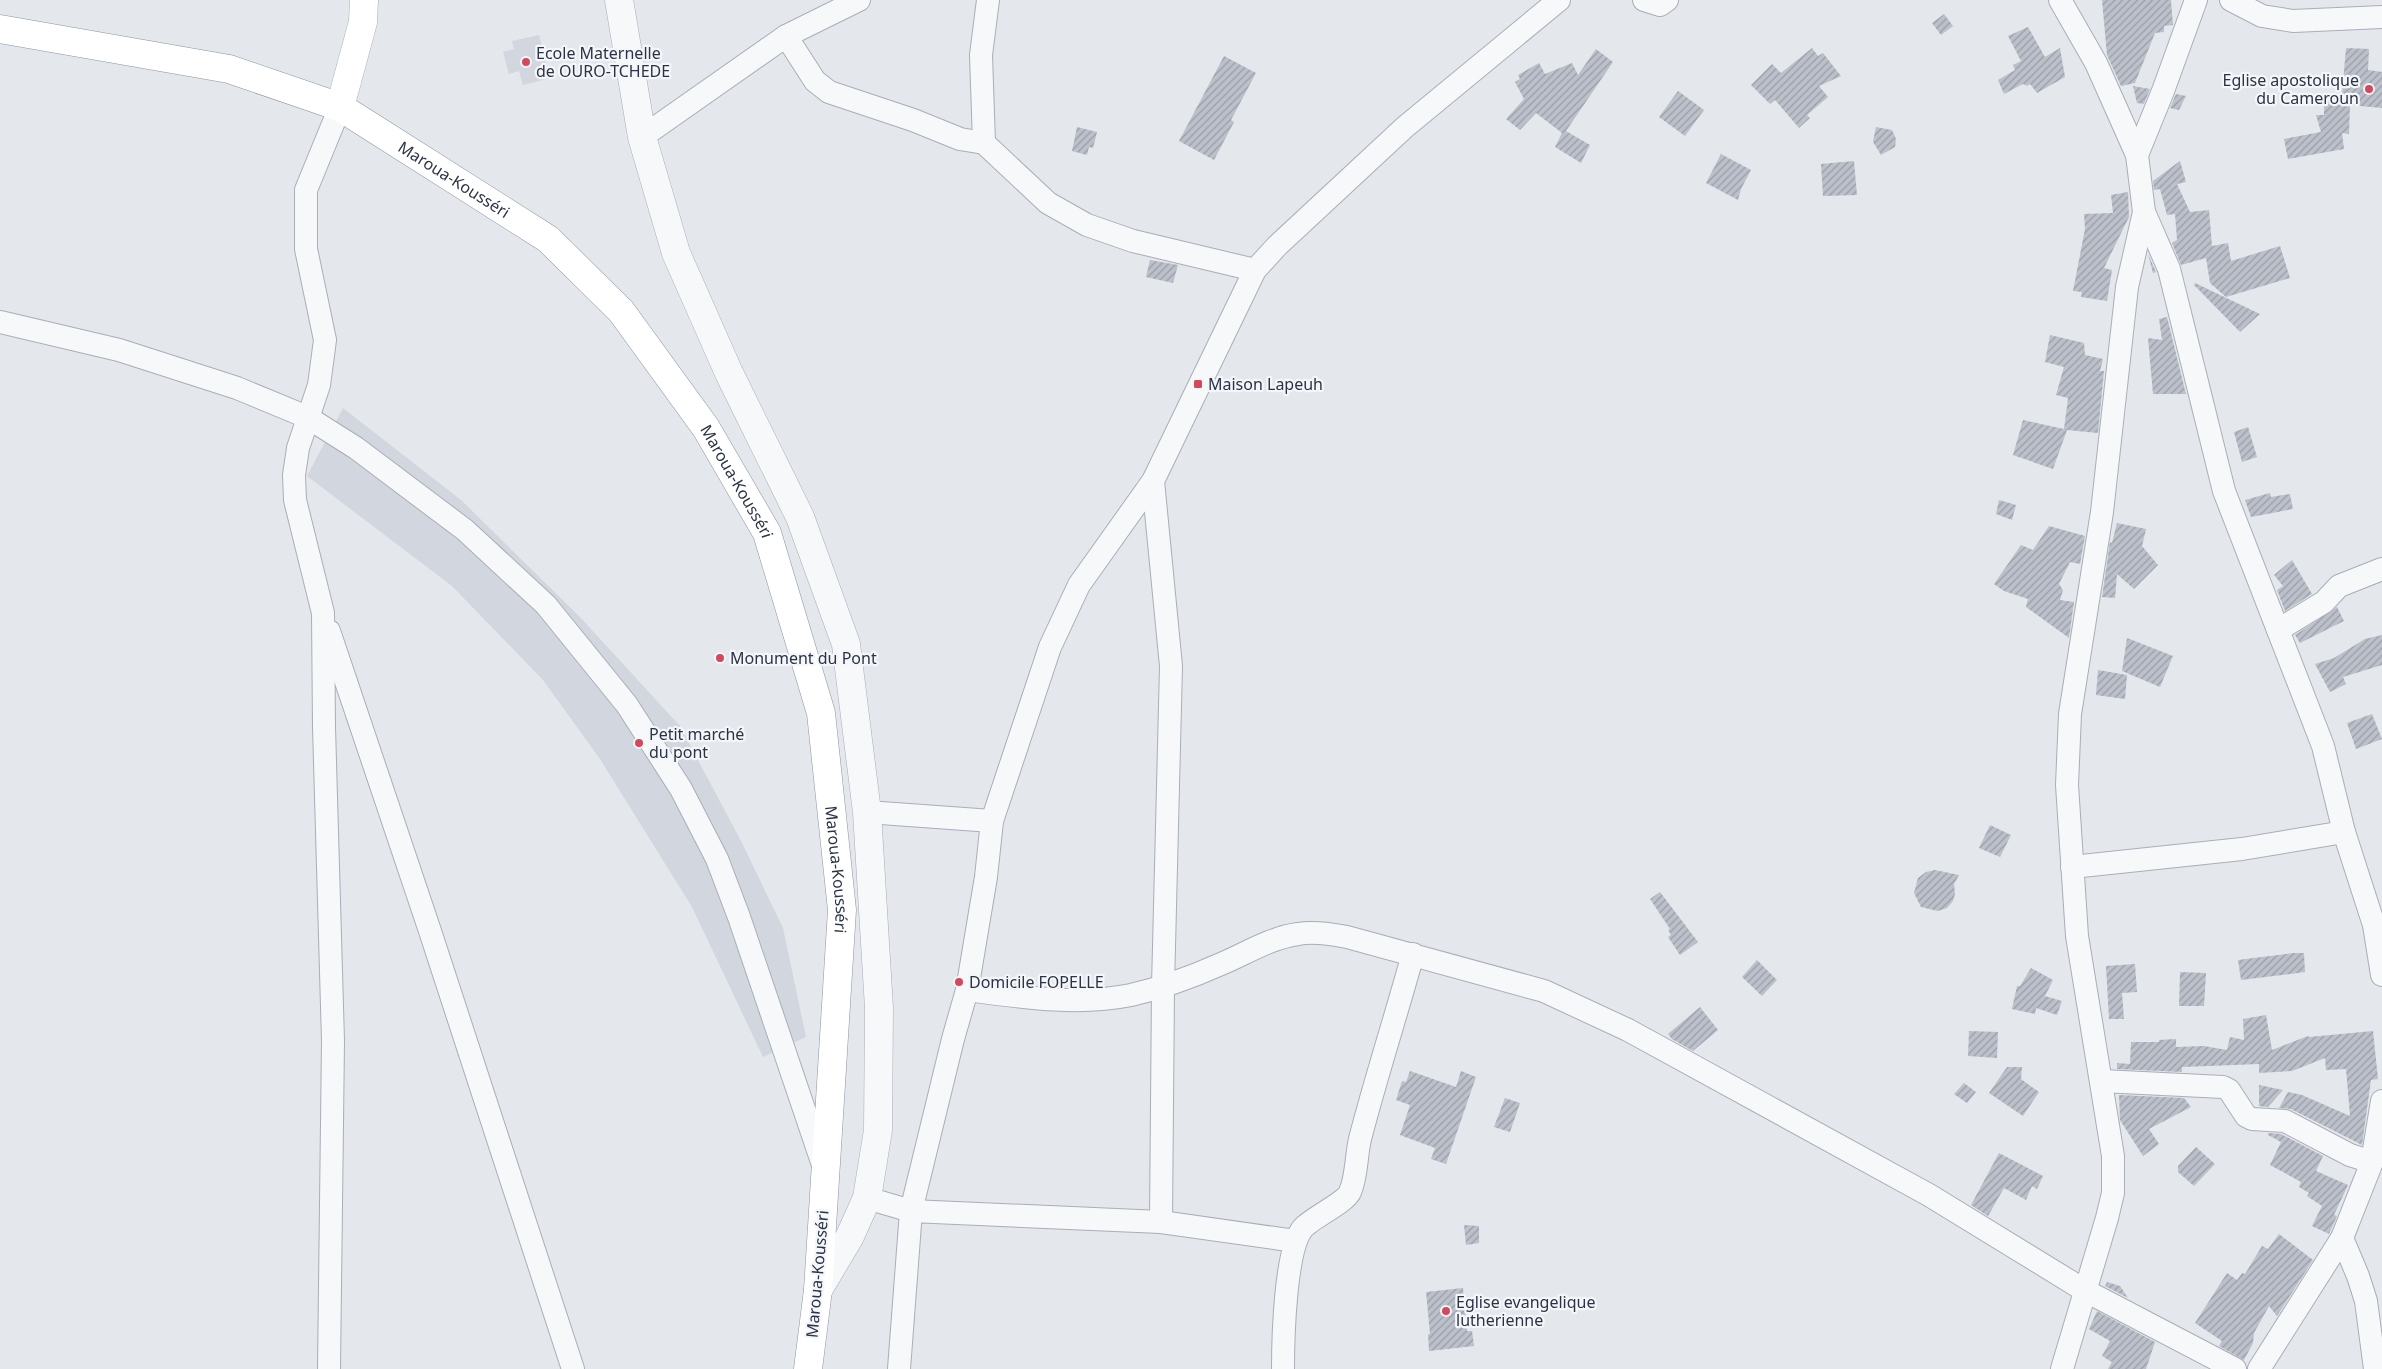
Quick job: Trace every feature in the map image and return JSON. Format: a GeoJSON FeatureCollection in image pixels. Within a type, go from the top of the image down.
{"type":"FeatureCollection","features":[{"type":"Feature","properties":{"kind":"main road"},"geometry":{"type":"LineString","coordinates":[[340,107],[363,22],[364,0]]}},
{"type":"Feature","properties":{"kind":"main road","name":"Maroua-Kousséri"},"geometry":{"type":"LineString","coordinates":[[0,29],[229,69],[340,107],[548,239],[621,311],[706,428],[767,533],[821,713],[842,910],[818,1290],[808,1369]]}},
{"type":"Feature","properties":{"kind":"street"},"geometry":{"type":"LineString","coordinates":[[619,0],[642,137],[676,253],[729,373],[800,517],[846,644],[867,812],[879,1008],[878,1130],[867,1198],[850,1236],[818,1290]]}},
{"type":"Feature","properties":{"kind":"street"},"geometry":{"type":"LineString","coordinates":[[642,137],[786,36],[859,0]]}},
{"type":"Feature","properties":{"kind":"street"},"geometry":{"type":"LineString","coordinates":[[984,143],[981,54],[988,0]]}},
{"type":"Feature","properties":{"kind":"street"},"geometry":{"type":"LineString","coordinates":[[899,1369],[911,1212],[953,1039],[967,990],[986,878],[992,821],[1050,647],[1075,594],[1153,481],[1255,270],[1277,246],[1405,127],[1559,0]]}},
{"type":"Feature","properties":{"kind":"street"},"geometry":{"type":"LineString","coordinates":[[1644,0],[1660,5],[1667,0]]}},
{"type":"Feature","properties":{"kind":"street"},"geometry":{"type":"LineString","coordinates":[[2060,0],[2096,63],[2137,155],[2144,212],[2169,269],[2224,491],[2323,746],[2344,832],[2378,922],[2382,975]]}},
{"type":"Feature","properties":{"kind":"street"},"geometry":{"type":"LineString","coordinates":[[2137,155],[2163,91],[2196,0]]}},
{"type":"Feature","properties":{"kind":"street"},"geometry":{"type":"LineString","coordinates":[[2231,0],[2262,16],[2293,21],[2382,17]]}},
{"type":"Feature","properties":{"kind":"street"},"geometry":{"type":"LineString","coordinates":[[786,36],[815,81],[829,92],[913,120],[960,139],[984,143],[1048,203],[1087,225],[1133,241],[1255,270]]}},
{"type":"Feature","properties":{"kind":"street"},"geometry":{"type":"LineString","coordinates":[[340,107],[306,190],[306,249],[325,340],[319,385],[298,448],[294,474],[295,500],[324,613],[429,928],[572,1369]]}},
{"type":"Feature","properties":{"kind":"street"},"geometry":{"type":"LineString","coordinates":[[2062,1369],[2113,1193],[2113,1156],[2077,936],[2067,785],[2070,714],[2102,512],[2127,288],[2144,212]]}},
{"type":"Feature","properties":{"kind":"street"},"geometry":{"type":"LineString","coordinates":[[0,322],[119,350],[237,388],[307,417],[356,448],[465,530],[546,605],[627,705],[682,788],[717,859],[739,917],[779,1040],[802,1099],[825,1171]]}},
{"type":"Feature","properties":{"kind":"street"},"geometry":{"type":"LineString","coordinates":[[1153,481],[1171,666],[1163,987],[1161,1222]]}},
{"type":"Feature","properties":{"kind":"street"},"geometry":{"type":"LineString","coordinates":[[2278,630],[2324,602],[2339,586],[2382,569]]}},
{"type":"Feature","properties":{"kind":"street"},"geometry":{"type":"LineString","coordinates":[[324,613],[324,727],[333,1041],[329,1369]]}},
{"type":"Feature","properties":{"kind":"street"},"geometry":{"type":"LineString","coordinates":[[867,812],[992,821]]}},
{"type":"Feature","properties":{"kind":"street"},"geometry":{"type":"LineString","coordinates":[[2072,867],[2242,849],[2344,832]]}},
{"type":"Feature","properties":{"kind":"street"},"geometry":{"type":"LineString","coordinates":[[967,990],[1036,999],[1083,1000],[1129,995],[1163,987],[1221,964],[1277,938],[1300,933],[1327,933],[1413,954],[1544,991],[1628,1030],[1929,1195],[2084,1290],[2235,1369]]}},
{"type":"Feature","properties":{"kind":"street"},"geometry":{"type":"LineString","coordinates":[[1283,1369],[1282,1324],[1295,1241],[1303,1228],[1344,1199],[1350,1192],[1360,1141],[1413,954]]}},
{"type":"Feature","properties":{"kind":"street"},"geometry":{"type":"LineString","coordinates":[[2102,1081],[2223,1087],[2229,1090],[2246,1116],[2252,1119],[2285,1121],[2350,1154],[2372,1162]]}},
{"type":"Feature","properties":{"kind":"street"},"geometry":{"type":"LineString","coordinates":[[2259,1369],[2342,1238],[2372,1162],[2382,1101]]}},
{"type":"Feature","properties":{"kind":"street"},"geometry":{"type":"LineString","coordinates":[[867,1198],[911,1212],[1161,1222],[1295,1241]]}},
{"type":"Feature","properties":{"kind":"street"},"geometry":{"type":"LineString","coordinates":[[2342,1238],[2366,1301],[2375,1369]]}},
{"type":"Feature","properties":{"kind":"shaded area","name":"Ecole Maternelle de OURO-TCHEDE"},"geometry":{"type":"Polygon","coordinates":[[[539,35],[550,78],[523,85],[519,71],[509,74],[503,52],[514,49],[512,41],[539,35]]]}},
{"type":"Feature","properties":{"kind":"shaded area","name":"Petit marché du pont"},"geometry":{"type":"Polygon","coordinates":[[[343,408],[461,500],[579,616],[680,726],[742,843],[783,928],[806,1037],[763,1057],[692,907],[600,759],[543,680],[452,586],[307,476],[343,408]]]}},
{"type":"Feature","properties":{"kind":"building"},"geometry":{"type":"Polygon","coordinates":[[[2102,0],[2171,0],[2173,25],[2164,26],[2164,32],[2155,33],[2135,83],[2121,86],[2107,55],[2102,0]]]}},
{"type":"Feature","properties":{"kind":"building"},"geometry":{"type":"Polygon","coordinates":[[[1944,14],[1953,26],[1941,35],[1932,23],[1944,14]]]}},
{"type":"Feature","properties":{"kind":"building"},"geometry":{"type":"Polygon","coordinates":[[[2028,27],[2045,57],[2060,48],[2065,77],[2037,93],[2030,84],[2027,86],[2023,84],[2004,94],[1998,80],[2015,70],[2013,65],[2021,61],[2008,36],[2028,27]]]}},
{"type":"Feature","properties":{"kind":"building"},"geometry":{"type":"Polygon","coordinates":[[[1812,48],[1818,56],[1823,53],[1841,76],[1819,86],[1828,97],[1807,115],[1810,118],[1799,128],[1775,100],[1770,104],[1751,85],[1772,64],[1781,73],[1812,48]]]}},
{"type":"Feature","properties":{"kind":"building"},"geometry":{"type":"Polygon","coordinates":[[[2346,48],[2369,49],[2368,70],[2382,72],[2382,108],[2350,105],[2349,134],[2342,133],[2344,149],[2288,159],[2284,139],[2321,132],[2316,115],[2324,115],[2324,96],[2342,94],[2346,48]]]}},
{"type":"Feature","properties":{"kind":"building"},"geometry":{"type":"Polygon","coordinates":[[[1596,49],[1613,62],[1566,131],[1590,145],[1581,163],[1555,147],[1562,133],[1536,113],[1520,130],[1506,119],[1524,99],[1515,82],[1520,79],[1518,75],[1539,63],[1545,74],[1572,63],[1578,75],[1596,49]]]}},
{"type":"Feature","properties":{"kind":"building"},"geometry":{"type":"Polygon","coordinates":[[[1224,56],[1256,73],[1231,120],[1234,122],[1214,160],[1179,141],[1224,56]]]}},
{"type":"Feature","properties":{"kind":"building"},"geometry":{"type":"Polygon","coordinates":[[[2133,86],[2150,89],[2144,104],[2137,103],[2133,86]]]}},
{"type":"Feature","properties":{"kind":"building"},"geometry":{"type":"Polygon","coordinates":[[[1678,91],[1704,110],[1685,136],[1659,117],[1678,91]]]}},
{"type":"Feature","properties":{"kind":"building"},"geometry":{"type":"Polygon","coordinates":[[[2176,94],[2186,96],[2179,110],[2170,108],[2176,94]]]}},
{"type":"Feature","properties":{"kind":"building"},"geometry":{"type":"Polygon","coordinates":[[[1077,127],[1097,132],[1093,148],[1089,147],[1087,155],[1072,151],[1077,127]]]}},
{"type":"Feature","properties":{"kind":"building"},"geometry":{"type":"Polygon","coordinates":[[[1876,127],[1892,130],[1896,139],[1895,147],[1881,155],[1873,142],[1876,127]]]}},
{"type":"Feature","properties":{"kind":"building"},"geometry":{"type":"Polygon","coordinates":[[[1721,154],[1751,170],[1741,189],[1738,200],[1706,183],[1721,154]]]}},
{"type":"Feature","properties":{"kind":"building"},"geometry":{"type":"Polygon","coordinates":[[[1854,161],[1857,195],[1823,196],[1821,164],[1854,161]]]}},
{"type":"Feature","properties":{"kind":"building"},"geometry":{"type":"Polygon","coordinates":[[[2180,161],[2186,182],[2177,184],[2190,212],[2209,210],[2212,246],[2228,243],[2231,261],[2280,246],[2290,278],[2226,297],[2210,283],[2206,258],[2181,265],[2172,243],[2177,240],[2175,214],[2167,215],[2160,189],[2154,190],[2153,181],[2180,161]]]}},
{"type":"Feature","properties":{"kind":"building"},"geometry":{"type":"Polygon","coordinates":[[[2128,192],[2129,217],[2104,268],[2112,270],[2107,301],[2081,297],[2082,292],[2073,291],[2085,229],[2084,214],[2113,213],[2111,195],[2128,192]]]}},
{"type":"Feature","properties":{"kind":"building"},"geometry":{"type":"Polygon","coordinates":[[[2148,254],[2156,272],[2153,273],[2148,254]]]}},
{"type":"Feature","properties":{"kind":"building"},"geometry":{"type":"Polygon","coordinates":[[[1150,260],[1178,265],[1173,283],[1146,277],[1150,260]]]}},
{"type":"Feature","properties":{"kind":"building"},"geometry":{"type":"Polygon","coordinates":[[[2195,283],[2260,314],[2240,332],[2194,285],[2195,283]]]}},
{"type":"Feature","properties":{"kind":"building"},"geometry":{"type":"Polygon","coordinates":[[[2167,317],[2186,394],[2153,394],[2148,338],[2162,340],[2159,319],[2167,317]]]}},
{"type":"Feature","properties":{"kind":"building"},"geometry":{"type":"Polygon","coordinates":[[[2050,335],[2084,343],[2085,355],[2103,359],[2100,371],[2104,371],[2098,433],[2067,430],[2053,469],[2013,455],[2023,420],[2064,429],[2068,398],[2056,395],[2064,367],[2045,362],[2050,335]]]}},
{"type":"Feature","properties":{"kind":"building"},"geometry":{"type":"Polygon","coordinates":[[[2248,427],[2257,457],[2242,462],[2234,432],[2248,427]]]}},
{"type":"Feature","properties":{"kind":"building"},"geometry":{"type":"Polygon","coordinates":[[[2270,493],[2271,497],[2290,494],[2293,509],[2251,517],[2245,500],[2270,493]]]}},
{"type":"Feature","properties":{"kind":"building"},"geometry":{"type":"Polygon","coordinates":[[[1999,500],[2016,505],[2012,520],[1996,514],[1999,500]]]}},
{"type":"Feature","properties":{"kind":"building"},"geometry":{"type":"Polygon","coordinates":[[[2117,523],[2146,529],[2142,546],[2158,565],[2134,589],[2117,574],[2115,598],[2102,597],[2110,542],[2112,543],[2117,523]]]}},
{"type":"Feature","properties":{"kind":"building"},"geometry":{"type":"Polygon","coordinates":[[[2049,526],[2085,536],[2080,564],[2070,562],[2059,584],[2063,590],[2060,600],[2074,602],[2069,638],[2026,607],[2028,599],[2004,591],[1994,584],[2021,545],[2033,550],[2049,526]]]}},
{"type":"Feature","properties":{"kind":"building"},"geometry":{"type":"Polygon","coordinates":[[[2292,560],[2312,594],[2285,611],[2277,590],[2283,586],[2274,575],[2292,560]]]}},
{"type":"Feature","properties":{"kind":"building"},"geometry":{"type":"Polygon","coordinates":[[[2337,607],[2344,621],[2300,643],[2295,635],[2337,607]]]}},
{"type":"Feature","properties":{"kind":"building"},"geometry":{"type":"Polygon","coordinates":[[[2382,635],[2382,665],[2343,677],[2346,684],[2330,692],[2315,664],[2334,658],[2365,639],[2382,635]]]}},
{"type":"Feature","properties":{"kind":"building"},"geometry":{"type":"Polygon","coordinates":[[[2127,638],[2173,656],[2160,687],[2122,671],[2127,638]]]}},
{"type":"Feature","properties":{"kind":"building"},"geometry":{"type":"Polygon","coordinates":[[[2098,670],[2127,675],[2125,699],[2096,695],[2098,670]]]}},
{"type":"Feature","properties":{"kind":"building"},"geometry":{"type":"Polygon","coordinates":[[[2372,714],[2382,739],[2356,749],[2347,723],[2372,714]]]}},
{"type":"Feature","properties":{"kind":"building"},"geometry":{"type":"Polygon","coordinates":[[[1990,825],[2011,835],[2000,857],[1979,848],[1990,825]]]}},
{"type":"Feature","properties":{"kind":"building"},"geometry":{"type":"Polygon","coordinates":[[[1935,870],[1959,875],[1954,884],[1955,894],[1953,901],[1947,908],[1938,911],[1921,907],[1914,893],[1918,878],[1926,872],[1935,870]]]}},
{"type":"Feature","properties":{"kind":"building"},"geometry":{"type":"Polygon","coordinates":[[[1660,892],[1698,942],[1680,955],[1668,937],[1671,935],[1668,930],[1670,929],[1650,899],[1660,892]]]}},
{"type":"Feature","properties":{"kind":"building"},"geometry":{"type":"Polygon","coordinates":[[[2304,953],[2305,972],[2241,980],[2238,960],[2304,953]]]}},
{"type":"Feature","properties":{"kind":"building"},"geometry":{"type":"Polygon","coordinates":[[[1757,960],[1777,980],[1762,996],[1742,977],[1757,960]]]}},
{"type":"Feature","properties":{"kind":"building"},"geometry":{"type":"Polygon","coordinates":[[[2135,964],[2137,992],[2122,993],[2124,1019],[2109,1019],[2106,966],[2135,964]]]}},
{"type":"Feature","properties":{"kind":"building"},"geometry":{"type":"Polygon","coordinates":[[[2031,968],[2053,980],[2045,996],[2062,1001],[2057,1015],[2036,1008],[2035,1014],[2012,1009],[2017,986],[2020,986],[2031,968]]]}},
{"type":"Feature","properties":{"kind":"building"},"geometry":{"type":"Polygon","coordinates":[[[2180,972],[2206,973],[2204,1006],[2179,1006],[2180,972]]]}},
{"type":"Feature","properties":{"kind":"building"},"geometry":{"type":"Polygon","coordinates":[[[1700,1007],[1718,1030],[1693,1051],[1672,1039],[1668,1034],[1700,1007]]]}},
{"type":"Feature","properties":{"kind":"building"},"geometry":{"type":"Polygon","coordinates":[[[2266,1015],[2272,1050],[2308,1036],[2373,1031],[2378,1079],[2371,1080],[2362,1145],[2291,1109],[2279,1108],[2288,1092],[2302,1095],[2350,1116],[2346,1069],[2326,1070],[2325,1058],[2292,1071],[2259,1073],[2259,1064],[2182,1067],[2182,1072],[2117,1069],[2117,1063],[2130,1064],[2131,1042],[2159,1042],[2159,1040],[2176,1039],[2176,1047],[2204,1046],[2227,1050],[2230,1037],[2244,1040],[2243,1019],[2266,1015]]]}},
{"type":"Feature","properties":{"kind":"building"},"geometry":{"type":"Polygon","coordinates":[[[1969,1031],[1998,1032],[1997,1058],[1968,1056],[1969,1031]]]}},
{"type":"Feature","properties":{"kind":"building"},"geometry":{"type":"Polygon","coordinates":[[[2007,1067],[2022,1067],[2021,1079],[2039,1092],[2023,1116],[1989,1093],[2007,1067]]]}},
{"type":"Feature","properties":{"kind":"building"},"geometry":{"type":"Polygon","coordinates":[[[1410,1071],[1456,1087],[1461,1071],[1476,1077],[1446,1164],[1431,1159],[1435,1148],[1400,1135],[1410,1105],[1396,1100],[1402,1081],[1406,1082],[1410,1071]]]}},
{"type":"Feature","properties":{"kind":"building"},"geometry":{"type":"Polygon","coordinates":[[[1964,1083],[1976,1092],[1967,1103],[1954,1094],[1964,1083]]]}},
{"type":"Feature","properties":{"kind":"building"},"geometry":{"type":"Polygon","coordinates":[[[2259,1085],[2283,1090],[2268,1107],[2259,1106],[2259,1085]]]}},
{"type":"Feature","properties":{"kind":"building"},"geometry":{"type":"Polygon","coordinates":[[[2119,1095],[2184,1098],[2191,1107],[2149,1129],[2159,1144],[2143,1156],[2120,1120],[2119,1095]]]}},
{"type":"Feature","properties":{"kind":"building"},"geometry":{"type":"Polygon","coordinates":[[[1505,1098],[1520,1103],[1510,1132],[1494,1127],[1505,1098]]]}},
{"type":"Feature","properties":{"kind":"building"},"geometry":{"type":"Polygon","coordinates":[[[2268,1133],[2281,1134],[2323,1156],[2316,1171],[2348,1185],[2334,1215],[2337,1216],[2329,1234],[2312,1226],[2322,1206],[2307,1196],[2309,1193],[2299,1187],[2301,1182],[2270,1165],[2281,1142],[2268,1135],[2268,1133]]]}},
{"type":"Feature","properties":{"kind":"building"},"geometry":{"type":"Polygon","coordinates":[[[2196,1147],[2215,1164],[2194,1186],[2178,1172],[2178,1166],[2196,1147]]]}},
{"type":"Feature","properties":{"kind":"building"},"geometry":{"type":"Polygon","coordinates":[[[1999,1153],[2043,1176],[2037,1189],[2032,1186],[2026,1200],[2004,1188],[1988,1216],[1971,1205],[1999,1153]]]}},
{"type":"Feature","properties":{"kind":"building"},"geometry":{"type":"Polygon","coordinates":[[[1464,1225],[1479,1226],[1479,1243],[1466,1245],[1464,1225]]]}},
{"type":"Feature","properties":{"kind":"building"},"geometry":{"type":"Polygon","coordinates":[[[2279,1234],[2313,1260],[2277,1316],[2269,1306],[2254,1333],[2253,1343],[2244,1360],[2219,1346],[2222,1341],[2195,1323],[2227,1273],[2237,1280],[2242,1273],[2245,1274],[2262,1246],[2268,1249],[2279,1234]]]}},
{"type":"Feature","properties":{"kind":"building"},"geometry":{"type":"Polygon","coordinates":[[[2107,1282],[2120,1286],[2128,1298],[2105,1286],[2107,1282]]]}},
{"type":"Feature","properties":{"kind":"building","name":"Eglise evangelique lutherienne"},"geometry":{"type":"Polygon","coordinates":[[[1463,1288],[1467,1331],[1472,1331],[1474,1346],[1429,1351],[1428,1334],[1430,1334],[1426,1292],[1463,1288]]]}},
{"type":"Feature","properties":{"kind":"building"},"geometry":{"type":"Polygon","coordinates":[[[2097,1311],[2155,1342],[2146,1369],[2108,1369],[2112,1362],[2102,1356],[2110,1341],[2089,1329],[2097,1311]]]}},
{"type":"Feature","properties":{"kind":"place","name":"Ecole Maternelle de OURO-TCHEDE"},"geometry":{"type":"Point","coordinates":[526,62]}},
{"type":"Feature","properties":{"kind":"place","name":"Eglise apostolique du Cameroun"},"geometry":{"type":"Point","coordinates":[2369,89]}},
{"type":"Feature","properties":{"kind":"place","name":"Maison Lapeuh"},"geometry":{"type":"Point","coordinates":[1198,384]}},
{"type":"Feature","properties":{"kind":"place","name":"Monument du Pont"},"geometry":{"type":"Point","coordinates":[720,658]}},
{"type":"Feature","properties":{"kind":"place","name":"Petit marché du pont"},"geometry":{"type":"Point","coordinates":[639,743]}},
{"type":"Feature","properties":{"kind":"place","name":"Domicile FOPELLE"},"geometry":{"type":"Point","coordinates":[959,982]}},
{"type":"Feature","properties":{"kind":"place","name":"Eglise evangelique lutherienne"},"geometry":{"type":"Point","coordinates":[1446,1311]}}]}
